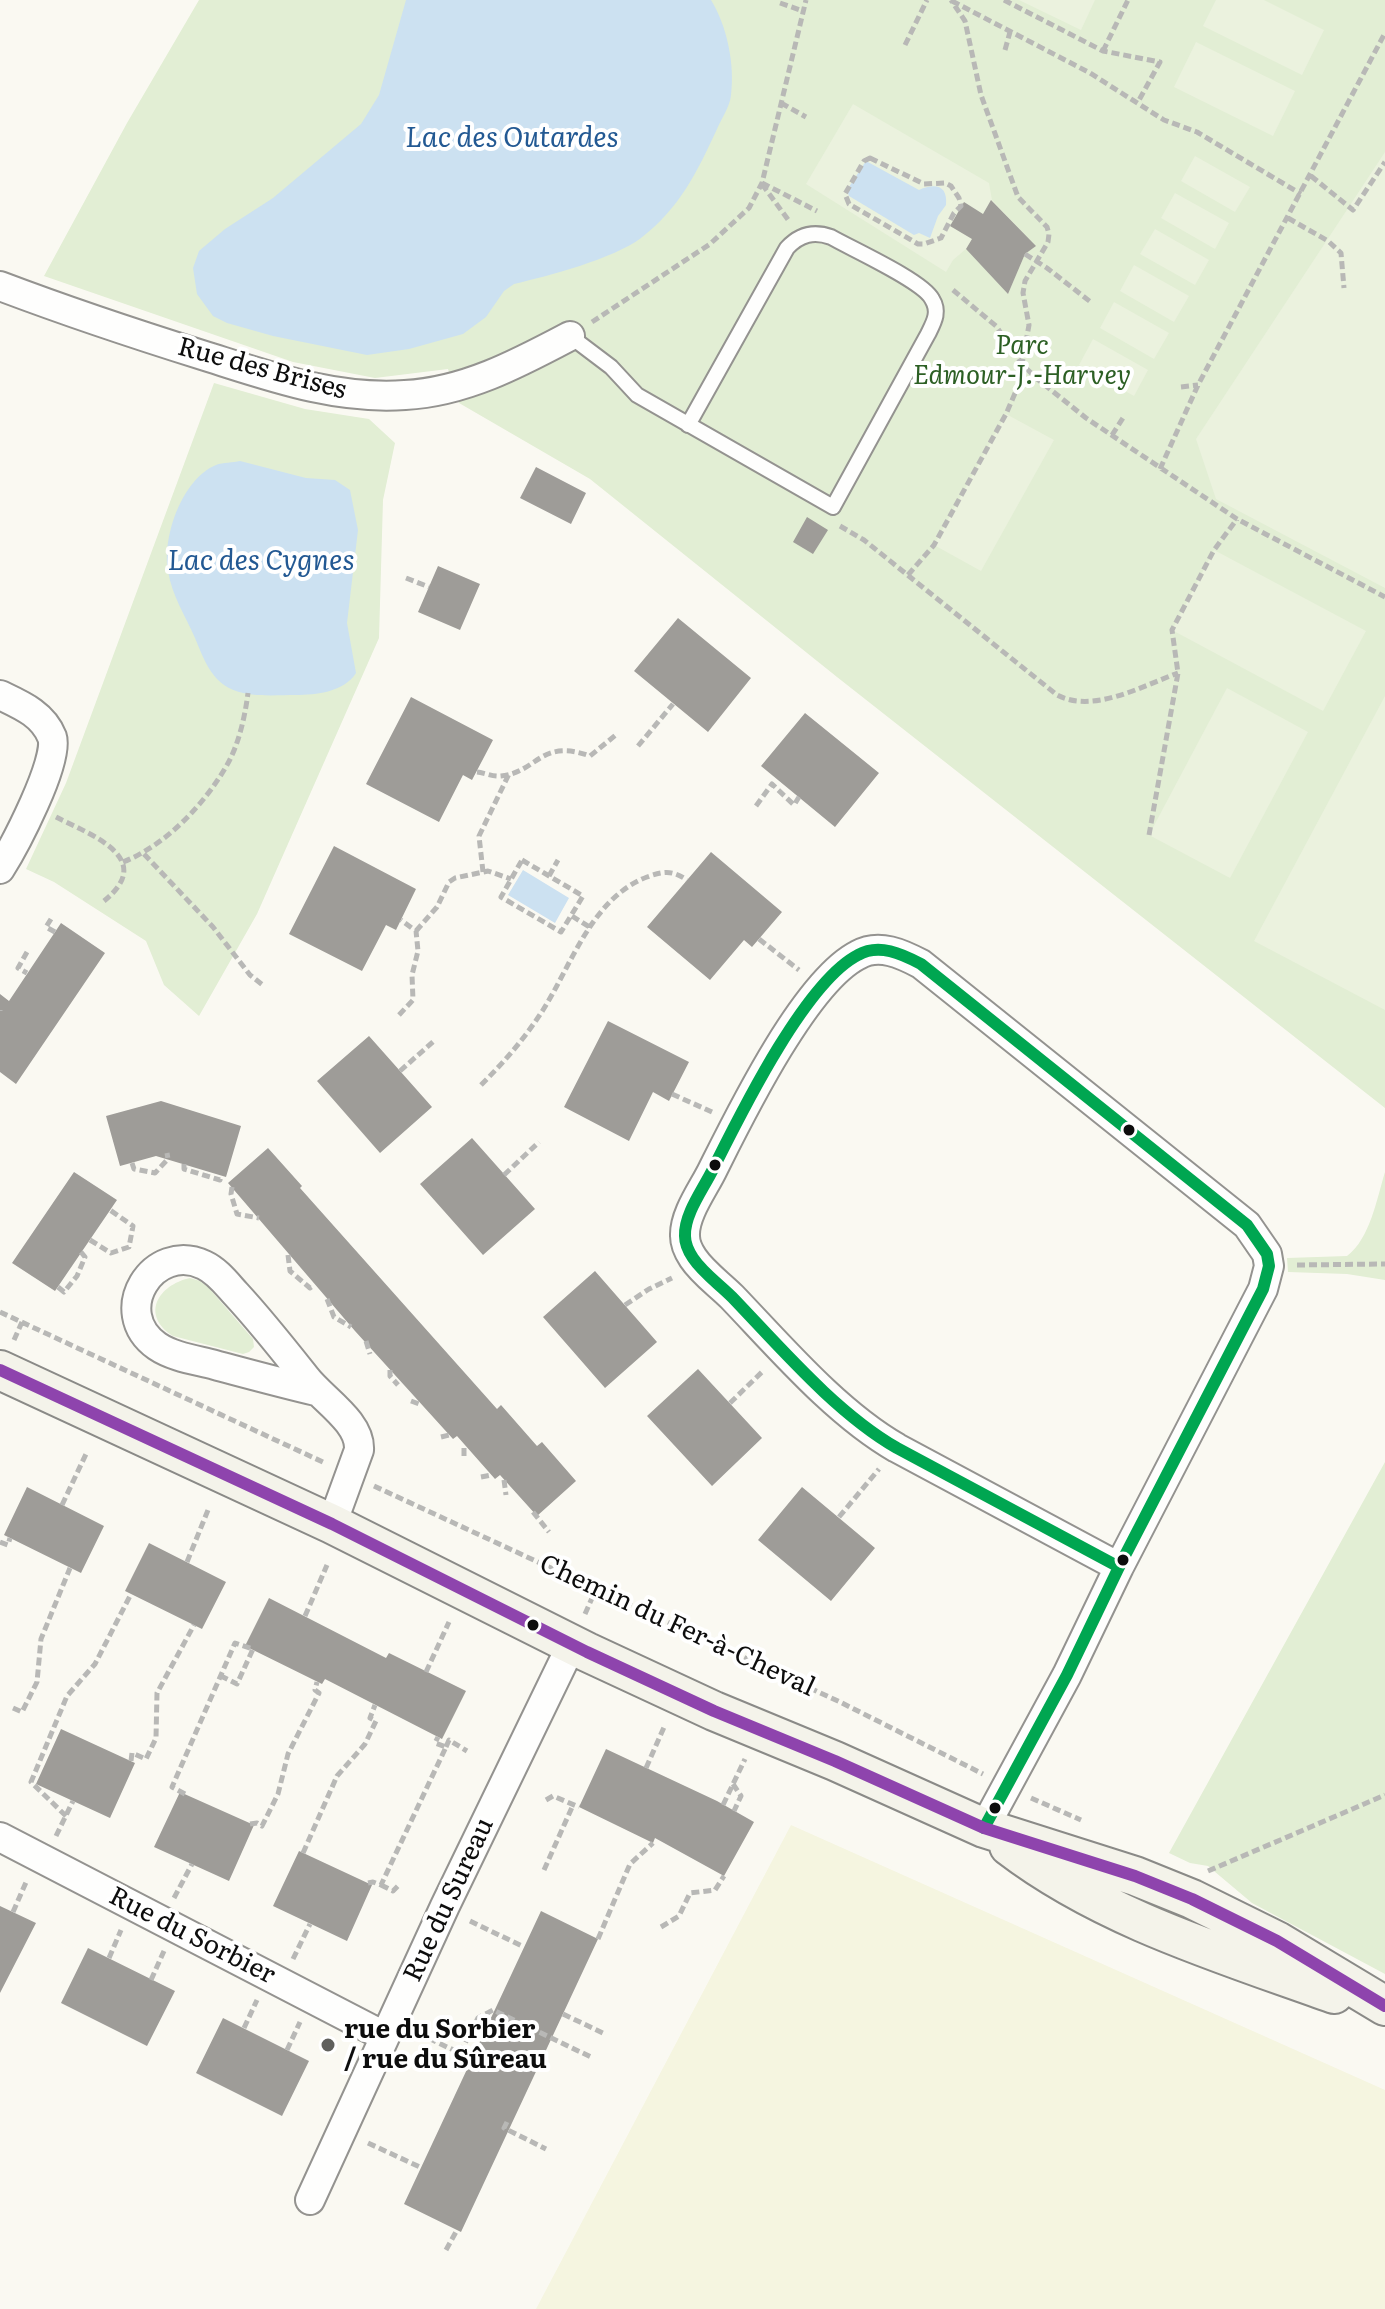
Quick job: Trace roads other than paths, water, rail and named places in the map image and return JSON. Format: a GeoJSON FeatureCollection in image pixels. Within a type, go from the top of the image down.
{"type":"FeatureCollection","features":[{"type":"Feature","properties":{"kind":"street","name":"Rue des Brises"},"geometry":{"type":"LineString","coordinates":[[0,286],[270,377],[349,395],[406,395],[450,388],[504,369],[570,336]]}},
{"type":"Feature","properties":{"kind":"street"},"geometry":{"type":"LineString","coordinates":[[0,695],[34,713],[49,730],[54,750],[28,816],[0,869]]}},
{"type":"Feature","properties":{"kind":"street"},"geometry":{"type":"LineString","coordinates":[[984,1828],[1067,1675],[1119,1567],[1256,1303],[1267,1279],[1267,1254],[1247,1225],[921,964],[892,951],[866,951],[846,962],[822,988],[778,1049],[736,1123],[686,1226],[686,1241],[694,1259],[784,1351],[865,1427],[897,1448],[1119,1567]]}},
{"type":"Feature","properties":{"kind":"street"},"geometry":{"type":"LineString","coordinates":[[316,1391],[172,1353],[158,1346],[146,1336],[140,1324],[137,1303],[140,1287],[151,1273],[174,1262],[187,1260],[213,1270],[263,1322],[316,1391],[351,1426],[359,1445],[352,1476],[332,1524]]}},
{"type":"Feature","properties":{"kind":"street"},"geometry":{"type":"LineString","coordinates":[[4,1362],[572,1644],[714,1711],[984,1828],[1135,1876],[1192,1899],[1277,1941],[1385,2006]]}},
{"type":"Feature","properties":{"kind":"street","name":"Rue du Sureau"},"geometry":{"type":"LineString","coordinates":[[310,2200],[384,2036],[572,1644]]}},
{"type":"Feature","properties":{"kind":"street"},"geometry":{"type":"LineString","coordinates":[[984,1828],[1060,1882],[1132,1917],[1385,2013]]}},
{"type":"Feature","properties":{"kind":"street","name":"Rue du Sorbier"},"geometry":{"type":"LineString","coordinates":[[0,1837],[384,2036]]}},
{"type":"Feature","properties":{"kind":"lane"},"geometry":{"type":"LineString","coordinates":[[570,336],[611,367],[637,395],[688,425],[833,507],[936,317],[936,308],[926,291],[890,269],[820,233],[810,233],[792,243],[688,425]]}},
{"type":"Feature","properties":{"kind":"water","name":"Lac des Outardes"},"geometry":{"type":"Polygon","coordinates":[[[406,0],[711,0],[728,46],[732,71],[729,103],[686,188],[655,226],[629,246],[597,260],[514,284],[504,291],[486,317],[463,334],[409,349],[367,355],[273,336],[213,316],[197,294],[193,268],[199,251],[225,229],[273,198],[361,124],[379,95],[406,0]]]}},
{"type":"Feature","properties":{"kind":"water"},"geometry":{"type":"Polygon","coordinates":[[[866,161],[919,190],[935,186],[943,190],[946,205],[930,238],[919,233],[914,235],[849,196],[847,190],[866,161]]]}},
{"type":"Feature","properties":{"kind":"water","name":"Lac des Cygnes"},"geometry":{"type":"Polygon","coordinates":[[[240,461],[306,478],[335,480],[350,490],[358,530],[347,623],[356,673],[337,688],[312,694],[253,695],[229,688],[217,679],[208,666],[176,597],[167,557],[177,510],[193,483],[204,472],[219,464],[240,461]]]}},
{"type":"Feature","properties":{"kind":"water"},"geometry":{"type":"Polygon","coordinates":[[[523,870],[569,898],[555,923],[508,895],[523,870]]]}},
{"type":"Feature","properties":{"kind":"place","name":"rue du Sorbier / rue du Sûreau"},"geometry":{"type":"Point","coordinates":[328,2045]}},
{"type":"Feature","properties":{"kind":"park label","name":"Parc Edmour-J.-Harvey"},"geometry":{"type":"Point","coordinates":[1022,361]}}]}
